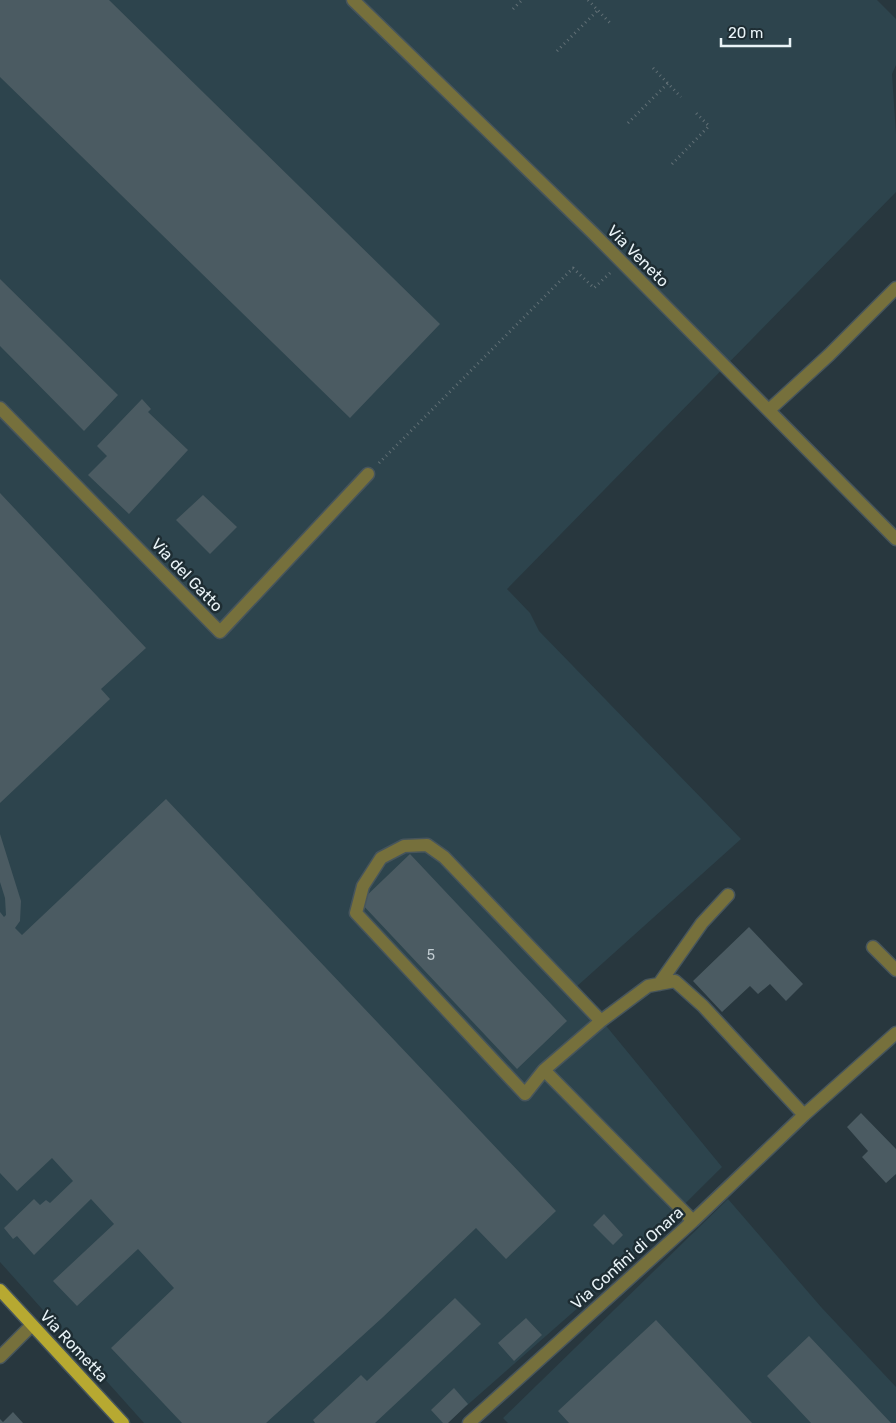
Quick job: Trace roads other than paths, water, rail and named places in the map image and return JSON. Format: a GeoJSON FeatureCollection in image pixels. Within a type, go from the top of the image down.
{"type":"FeatureCollection","features":[{"type":"Feature","properties":{"kind":"main road","name":"Via Rometta"},"geometry":{"type":"LineString","coordinates":[[0,1290],[123,1423]]}},
{"type":"Feature","properties":{"kind":"street","name":"Via Veneto"},"geometry":{"type":"LineString","coordinates":[[353,0],[621,262],[896,539]]}},
{"type":"Feature","properties":{"kind":"street"},"geometry":{"type":"LineString","coordinates":[[769,410],[829,355],[896,288]]}},
{"type":"Feature","properties":{"kind":"street","name":"Via del Gatto"},"geometry":{"type":"LineString","coordinates":[[0,408],[220,632],[368,474]]}},
{"type":"Feature","properties":{"kind":"street"},"geometry":{"type":"LineString","coordinates":[[601,1021],[444,857],[427,845],[404,846],[381,858],[363,886],[356,913],[524,1094],[544,1070],[601,1021],[648,986],[675,980],[703,1006],[804,1115]]}},
{"type":"Feature","properties":{"kind":"street"},"geometry":{"type":"LineString","coordinates":[[659,984],[702,923],[728,895]]}},
{"type":"Feature","properties":{"kind":"street"},"geometry":{"type":"LineString","coordinates":[[873,947],[896,970]]}},
{"type":"Feature","properties":{"kind":"street","name":"Via Confini di Onara"},"geometry":{"type":"LineString","coordinates":[[470,1423],[693,1221],[804,1115],[896,1033]]}},
{"type":"Feature","properties":{"kind":"street"},"geometry":{"type":"LineString","coordinates":[[544,1070],[693,1221]]}},
{"type":"Feature","properties":{"kind":"street"},"geometry":{"type":"LineString","coordinates":[[0,1357],[32,1325]]}}]}
